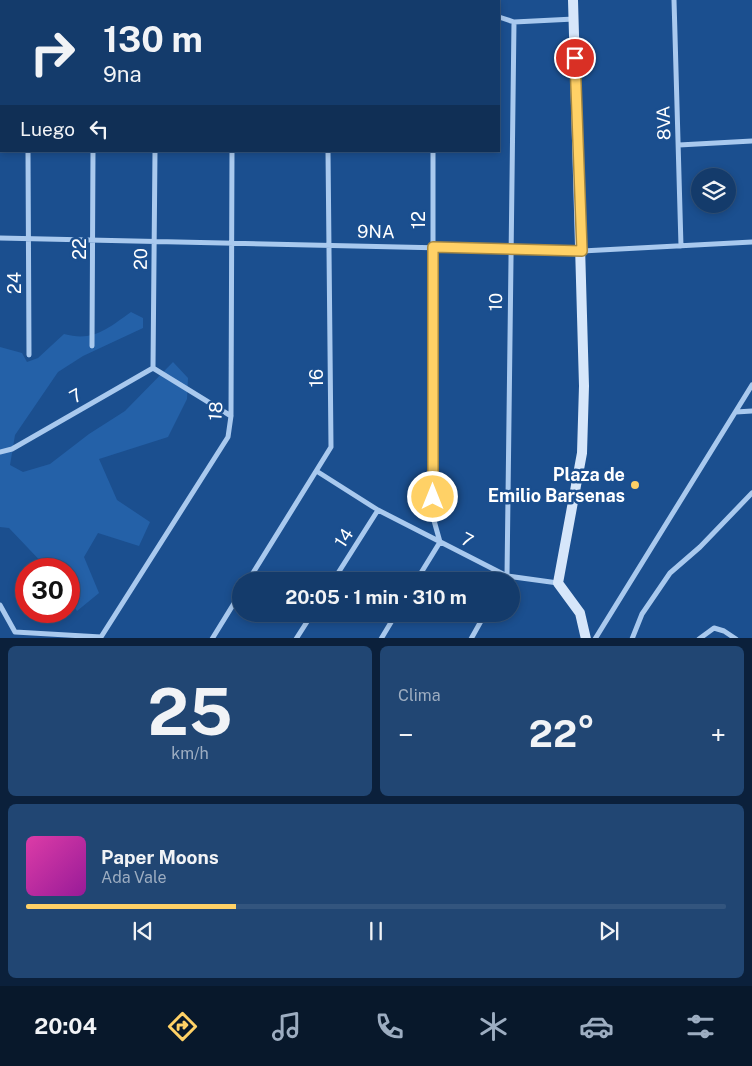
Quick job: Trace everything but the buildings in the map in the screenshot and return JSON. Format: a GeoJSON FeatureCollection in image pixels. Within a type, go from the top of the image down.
{"type":"FeatureCollection","features":[{"type":"Feature","properties":{"kind":"street"},"geometry":{"type":"LineString","coordinates":[[573,0],[582,251],[584,386],[582,453],[558,583],[580,613],[586,638]]}},
{"type":"Feature","properties":{"kind":"street","name":"8VA"},"geometry":{"type":"LineString","coordinates":[[674,0],[681,246]]}},
{"type":"Feature","properties":{"kind":"street"},"geometry":{"type":"LineString","coordinates":[[500,17],[514,22],[574,19]]}},
{"type":"Feature","properties":{"kind":"street","name":"10"},"geometry":{"type":"LineString","coordinates":[[507,572],[514,22]]}},
{"type":"Feature","properties":{"kind":"street"},"geometry":{"type":"LineString","coordinates":[[679,144],[752,141]]}},
{"type":"Feature","properties":{"kind":"street","name":"24"},"geometry":{"type":"LineString","coordinates":[[28,152],[29,355]]}},
{"type":"Feature","properties":{"kind":"street","name":"22"},"geometry":{"type":"LineString","coordinates":[[92,346],[93,152]]}},
{"type":"Feature","properties":{"kind":"street","name":"20"},"geometry":{"type":"LineString","coordinates":[[153,368],[155,152]]}},
{"type":"Feature","properties":{"kind":"street","name":"18"},"geometry":{"type":"LineString","coordinates":[[101,638],[228,437],[231,416],[232,152]]}},
{"type":"Feature","properties":{"kind":"street","name":"16"},"geometry":{"type":"LineString","coordinates":[[254,572],[318,472],[331,447],[328,152]]}},
{"type":"Feature","properties":{"kind":"street","name":"12"},"geometry":{"type":"LineString","coordinates":[[433,152],[433,517],[440,542]]}},
{"type":"Feature","properties":{"kind":"street","name":"9NA"},"geometry":{"type":"LineString","coordinates":[[0,238],[582,251],[752,242]]}},
{"type":"Feature","properties":{"kind":"street"},"geometry":{"type":"LineString","coordinates":[[153,368],[231,416]]}},
{"type":"Feature","properties":{"kind":"street","name":"7"},"geometry":{"type":"LineString","coordinates":[[0,452],[12,449],[153,368]]}},
{"type":"Feature","properties":{"kind":"street"},"geometry":{"type":"LineString","coordinates":[[595,638],[752,385]]}},
{"type":"Feature","properties":{"kind":"street"},"geometry":{"type":"LineString","coordinates":[[736,412],[752,411]]}},
{"type":"Feature","properties":{"kind":"street","name":"7"},"geometry":{"type":"LineString","coordinates":[[318,472],[378,510],[499,572]]}},
{"type":"Feature","properties":{"kind":"street"},"geometry":{"type":"LineString","coordinates":[[632,638],[642,614],[670,573],[700,547],[752,493]]}},
{"type":"Feature","properties":{"kind":"street","name":"14"},"geometry":{"type":"LineString","coordinates":[[339,572],[378,510]]}},
{"type":"Feature","properties":{"kind":"street"},"geometry":{"type":"LineString","coordinates":[[422,572],[440,542]]}},
{"type":"Feature","properties":{"kind":"street","name":"7"},"geometry":{"type":"LineString","coordinates":[[520,578],[558,583]]}},
{"type":"Feature","properties":{"kind":"street"},"geometry":{"type":"LineString","coordinates":[[0,605],[15,632],[101,638]]}},
{"type":"Feature","properties":{"kind":"street"},"geometry":{"type":"LineString","coordinates":[[212,638],[232,606]]}},
{"type":"Feature","properties":{"kind":"street"},"geometry":{"type":"LineString","coordinates":[[296,638],[307,622]]}},
{"type":"Feature","properties":{"kind":"street"},"geometry":{"type":"LineString","coordinates":[[381,638],[391,622]]}},
{"type":"Feature","properties":{"kind":"street"},"geometry":{"type":"LineString","coordinates":[[471,638],[480,622]]}},
{"type":"Feature","properties":{"kind":"street"},"geometry":{"type":"LineString","coordinates":[[698,638],[714,628],[736,638]]}},
{"type":"Feature","properties":{"kind":"shaded area"},"geometry":{"type":"Polygon","coordinates":[[[131,312],[143,318],[143,328],[83,356],[58,372],[15,435],[10,465],[23,472],[50,464],[89,434],[125,411],[173,362],[188,378],[187,399],[168,437],[99,459],[117,500],[150,522],[139,546],[98,533],[84,557],[99,593],[80,609],[80,558],[38,558],[9,528],[0,527],[0,347],[22,353],[27,362],[38,358],[64,334],[74,336],[92,335],[107,329],[131,312]]]}},
{"type":"Feature","properties":{"kind":"place","name":"Plaza de Emilio Barsenas"},"geometry":{"type":"Point","coordinates":[635,485]}},
{"type":"Feature","properties":{"kind":"route"},"geometry":{"type":"LineString","coordinates":[[433,497],[433,247],[582,251],[575,58]]}}]}
